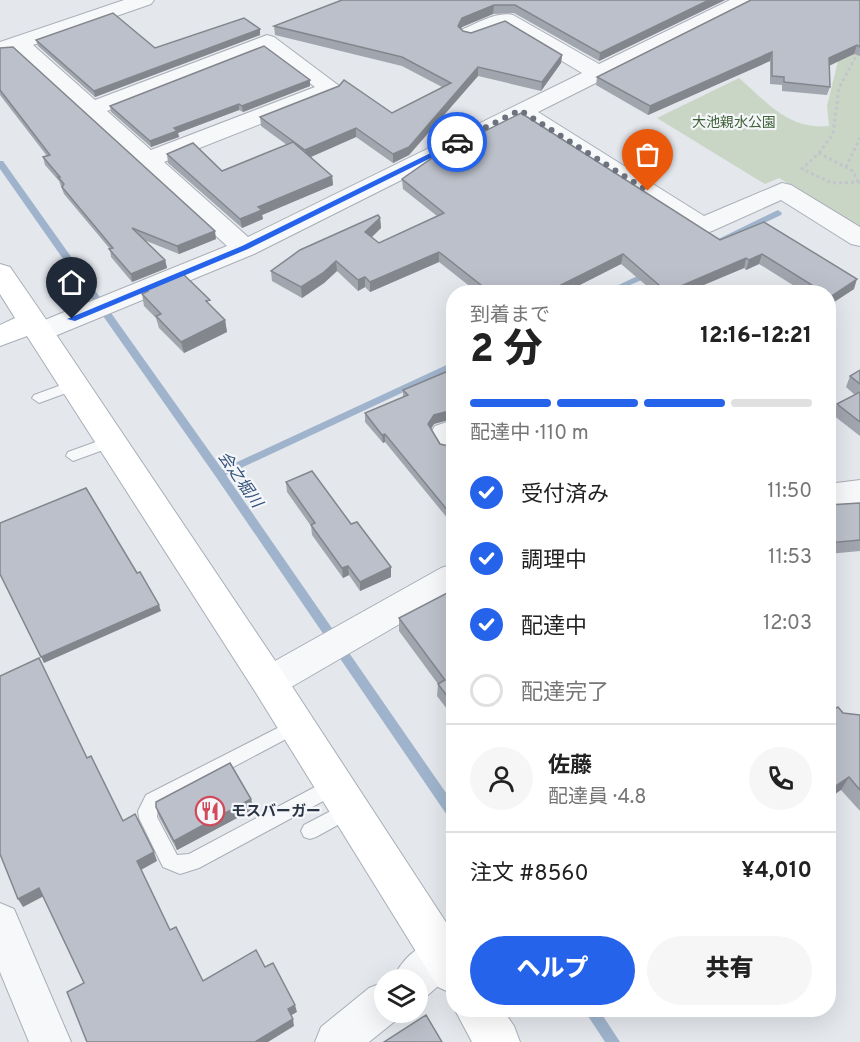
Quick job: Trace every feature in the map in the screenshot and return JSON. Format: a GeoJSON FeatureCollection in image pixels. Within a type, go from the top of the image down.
{"type":"FeatureCollection","features":[{"type":"Feature","properties":{"kind":"street"},"geometry":{"type":"LineString","coordinates":[[9,46],[144,0]]}},
{"type":"Feature","properties":{"kind":"street"},"geometry":{"type":"LineString","coordinates":[[0,336],[48,324],[129,296],[245,248],[746,0]]}},
{"type":"Feature","properties":{"kind":"street"},"geometry":{"type":"LineString","coordinates":[[470,33],[506,19],[598,73]]}},
{"type":"Feature","properties":{"kind":"street"},"geometry":{"type":"LineString","coordinates":[[92,109],[267,41],[331,88],[148,160]]}},
{"type":"Feature","properties":{"kind":"street"},"geometry":{"type":"LineString","coordinates":[[9,46],[92,109],[245,248]]}},
{"type":"Feature","properties":{"kind":"street"},"geometry":{"type":"LineString","coordinates":[[520,110],[703,226],[782,189],[860,238]]}},
{"type":"Feature","properties":{"kind":"street"},"geometry":{"type":"LineString","coordinates":[[0,273],[48,324],[75,385],[297,725],[341,798],[436,969]]}},
{"type":"Feature","properties":{"kind":"street"},"geometry":{"type":"LineString","coordinates":[[836,495],[860,492]]}},
{"type":"Feature","properties":{"kind":"street"},"geometry":{"type":"LineString","coordinates":[[269,682],[446,581]]}},
{"type":"Feature","properties":{"kind":"street"},"geometry":{"type":"LineString","coordinates":[[0,923],[50,1042]]}},
{"type":"Feature","properties":{"kind":"street"},"geometry":{"type":"LineString","coordinates":[[336,1042],[374,1011]]}},
{"type":"Feature","properties":{"kind":"street"},"geometry":{"type":"LineString","coordinates":[[482,1017],[498,1042]]}},
{"type":"Feature","properties":{"kind":"lane"},"geometry":{"type":"LineString","coordinates":[[39,399],[75,385]]}},
{"type":"Feature","properties":{"kind":"lane"},"geometry":{"type":"LineString","coordinates":[[73,456],[112,441]]}},
{"type":"Feature","properties":{"kind":"lane"},"geometry":{"type":"LineString","coordinates":[[297,725],[152,801],[147,811],[148,818],[170,861],[180,865],[192,862],[341,798]]}},
{"type":"Feature","properties":{"kind":"lane"},"geometry":{"type":"LineString","coordinates":[[310,831],[341,798]]}},
{"type":"Feature","properties":{"kind":"path"},"geometry":{"type":"LineString","coordinates":[[819,153],[853,171],[859,182],[832,183],[802,169],[819,153],[832,134],[839,88],[856,56],[860,54]]}},
{"type":"Feature","properties":{"kind":"path"},"geometry":{"type":"LineString","coordinates":[[846,167],[860,138]]}},
{"type":"Feature","properties":{"kind":"green space","name":"大池親水公園"},"geometry":{"type":"Polygon","coordinates":[[[860,42],[860,226],[779,178],[765,184],[657,118],[739,78],[769,105],[790,119],[802,124],[829,126],[827,106],[839,57],[860,42]]]}},
{"type":"Feature","properties":{"kind":"building"},"geometry":{"type":"Polygon","coordinates":[[[342,0],[709,0],[600,53],[515,5],[494,5],[462,18],[458,26],[463,31],[471,33],[505,21],[562,55],[542,82],[478,67],[409,147],[393,154],[356,128],[305,150],[260,117],[339,86],[344,80],[392,113],[451,83],[402,57],[274,26],[342,0]]]}},
{"type":"Feature","properties":{"kind":"building"},"geometry":{"type":"Polygon","coordinates":[[[751,0],[860,0],[860,47],[857,45],[829,58],[830,87],[784,82],[784,77],[772,76],[772,52],[650,106],[597,77],[751,0]]]}},
{"type":"Feature","properties":{"kind":"building"},"geometry":{"type":"Polygon","coordinates":[[[113,13],[155,48],[244,18],[260,29],[94,91],[36,40],[113,13]]]}},
{"type":"Feature","properties":{"kind":"building"},"geometry":{"type":"Polygon","coordinates":[[[264,46],[310,80],[242,106],[239,104],[174,128],[177,131],[150,141],[110,106],[264,46]]]}},
{"type":"Feature","properties":{"kind":"building"},"geometry":{"type":"Polygon","coordinates":[[[13,47],[215,231],[177,246],[132,228],[165,260],[131,274],[109,249],[113,248],[62,187],[64,184],[58,177],[60,177],[43,157],[50,155],[0,90],[0,48],[13,47]]]}},
{"type":"Feature","properties":{"kind":"building"},"geometry":{"type":"Polygon","coordinates":[[[521,113],[720,240],[764,222],[857,279],[836,293],[836,285],[812,285],[762,254],[749,260],[746,258],[683,285],[659,285],[623,254],[561,285],[481,285],[439,252],[370,282],[365,277],[358,280],[336,261],[323,273],[301,287],[271,271],[300,250],[378,215],[380,218],[365,232],[379,243],[444,213],[402,179],[435,156],[521,113]]]}},
{"type":"Feature","properties":{"kind":"building"},"geometry":{"type":"Polygon","coordinates":[[[293,142],[332,176],[258,207],[262,210],[240,219],[167,154],[193,143],[222,171],[293,142]]]}},
{"type":"Feature","properties":{"kind":"building"},"geometry":{"type":"Polygon","coordinates":[[[182,273],[210,300],[206,301],[225,320],[181,342],[156,316],[161,314],[142,294],[148,291],[145,288],[182,273]]]}},
{"type":"Feature","properties":{"kind":"building"},"geometry":{"type":"Polygon","coordinates":[[[860,370],[860,384],[850,376],[860,370]]]}},
{"type":"Feature","properties":{"kind":"building"},"geometry":{"type":"Polygon","coordinates":[[[446,372],[446,412],[434,415],[428,424],[440,444],[446,445],[446,508],[365,413],[408,395],[403,390],[446,372]]]}},
{"type":"Feature","properties":{"kind":"building"},"geometry":{"type":"Polygon","coordinates":[[[860,392],[860,422],[837,404],[860,392]]]}},
{"type":"Feature","properties":{"kind":"building"},"geometry":{"type":"Polygon","coordinates":[[[312,471],[351,524],[357,522],[391,567],[360,582],[348,566],[342,568],[311,525],[315,523],[286,482],[312,471]]]}},
{"type":"Feature","properties":{"kind":"building"},"geometry":{"type":"Polygon","coordinates":[[[86,488],[159,605],[41,657],[0,574],[0,523],[86,488]]]}},
{"type":"Feature","properties":{"kind":"building"},"geometry":{"type":"Polygon","coordinates":[[[860,503],[860,540],[836,542],[836,504],[860,503]]]}},
{"type":"Feature","properties":{"kind":"building"},"geometry":{"type":"Polygon","coordinates":[[[446,594],[446,695],[438,684],[445,680],[399,618],[446,594]]]}},
{"type":"Feature","properties":{"kind":"building"},"geometry":{"type":"Polygon","coordinates":[[[39,658],[87,758],[91,756],[123,821],[135,814],[154,852],[137,861],[170,930],[176,927],[203,981],[256,950],[265,967],[273,963],[295,1005],[288,1009],[293,1019],[255,1042],[87,1042],[67,992],[84,983],[39,888],[18,899],[0,854],[0,676],[39,658]]]}},
{"type":"Feature","properties":{"kind":"building"},"geometry":{"type":"Polygon","coordinates":[[[838,707],[843,713],[860,715],[860,790],[849,777],[836,786],[836,708],[838,707]]]}},
{"type":"Feature","properties":{"kind":"building"},"geometry":{"type":"Polygon","coordinates":[[[230,763],[251,799],[174,841],[156,807],[156,802],[230,763]]]}},
{"type":"Feature","properties":{"kind":"building"},"geometry":{"type":"Polygon","coordinates":[[[428,1018],[442,1042],[384,1042],[414,1023],[428,1023],[428,1018]]]}},
{"type":"Feature","properties":{"kind":"waterway","name":"会之堀川"},"geometry":{"type":"LineString","coordinates":[[0,163],[220,474]]}},
{"type":"Feature","properties":{"kind":"waterway"},"geometry":{"type":"LineString","coordinates":[[708,246],[778,213]]}},
{"type":"Feature","properties":{"kind":"waterway"},"geometry":{"type":"LineString","coordinates":[[623,285],[650,273]]}},
{"type":"Feature","properties":{"kind":"waterway"},"geometry":{"type":"LineString","coordinates":[[220,474],[446,368]]}},
{"type":"Feature","properties":{"kind":"waterway","name":"会之堀川"},"geometry":{"type":"LineString","coordinates":[[220,474],[446,804]]}},
{"type":"Feature","properties":{"kind":"waterway","name":"会之堀川"},"geometry":{"type":"LineString","coordinates":[[596,1017],[613,1042]]}},
{"type":"Feature","properties":{"kind":"way so far"},"geometry":{"type":"LineString","coordinates":[[457,142],[520,110],[648,191]]}},
{"type":"Feature","properties":{"kind":"place","name":"モスバーガー"},"geometry":{"type":"Point","coordinates":[210,811]}},
{"type":"Feature","properties":{"kind":"route"},"geometry":{"type":"LineString","coordinates":[[72,319],[245,248],[457,142]]}}]}
